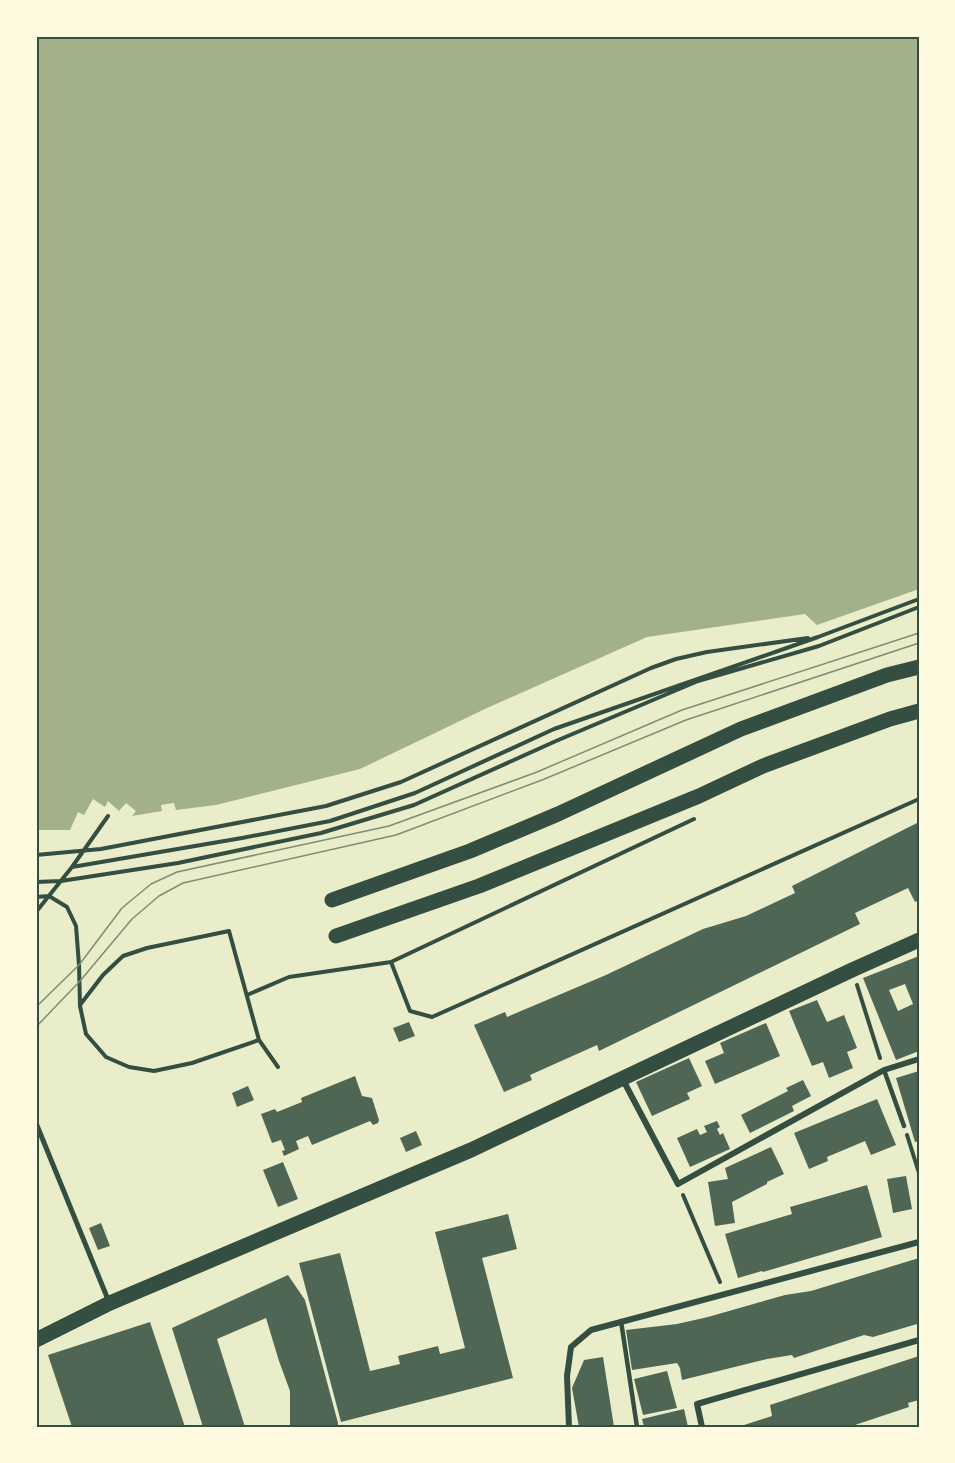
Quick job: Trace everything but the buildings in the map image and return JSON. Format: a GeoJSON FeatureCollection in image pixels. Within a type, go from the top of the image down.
{"type":"FeatureCollection","features":[{"type":"Feature","properties":{"kind":"main road"},"geometry":{"type":"LineString","coordinates":[[332,900],[470,851],[558,814],[741,729],[888,675],[919,667]]}},
{"type":"Feature","properties":{"kind":"main road"},"geometry":{"type":"LineString","coordinates":[[336,936],[479,886],[699,796],[763,766],[890,719],[919,711]]}},
{"type":"Feature","properties":{"kind":"main road"},"geometry":{"type":"LineString","coordinates":[[36,1340],[110,1304],[471,1150],[919,940]]}},
{"type":"Feature","properties":{"kind":"main road"},"geometry":{"type":"LineString","coordinates":[[36,1329],[110,1304]]}},
{"type":"Feature","properties":{"kind":"street"},"geometry":{"type":"LineString","coordinates":[[622,1078],[678,1184],[884,1071],[919,1059]]}},
{"type":"Feature","properties":{"kind":"street"},"geometry":{"type":"LineString","coordinates":[[36,1123],[110,1304]]}},
{"type":"Feature","properties":{"kind":"street"},"geometry":{"type":"LineString","coordinates":[[569,1427],[567,1376],[571,1347],[591,1329],[919,1242]]}},
{"type":"Feature","properties":{"kind":"street"},"geometry":{"type":"LineString","coordinates":[[702,1427],[697,1404],[919,1340]]}},
{"type":"Feature","properties":{"kind":"lane"},"geometry":{"type":"LineString","coordinates":[[884,1071],[904,1126]]}},
{"type":"Feature","properties":{"kind":"lane"},"geometry":{"type":"LineString","coordinates":[[621,1321],[637,1427]]}},
{"type":"Feature","properties":{"kind":"path"},"geometry":{"type":"LineString","coordinates":[[72,867],[330,821],[415,793],[554,729],[818,637],[919,599]]}},
{"type":"Feature","properties":{"kind":"path"},"geometry":{"type":"LineString","coordinates":[[36,882],[61,881],[189,861],[321,832],[414,806],[556,741],[698,681],[819,646],[919,607]]}},
{"type":"Feature","properties":{"kind":"path"},"geometry":{"type":"LineString","coordinates":[[36,855],[101,849],[326,806],[401,782],[651,668],[676,659],[707,652],[818,637]]}},
{"type":"Feature","properties":{"kind":"path"},"geometry":{"type":"LineString","coordinates":[[246,995],[289,977],[391,962],[697,818],[699,796]]}},
{"type":"Feature","properties":{"kind":"path"},"geometry":{"type":"LineString","coordinates":[[391,962],[410,1011],[432,1017],[919,799]]}},
{"type":"Feature","properties":{"kind":"path"},"geometry":{"type":"LineString","coordinates":[[36,912],[108,816]]}},
{"type":"Feature","properties":{"kind":"path"},"geometry":{"type":"LineString","coordinates":[[36,897],[49,896],[67,907],[76,926],[80,1006],[86,1034],[106,1057],[129,1067],[154,1071],[192,1063],[259,1040]]}},
{"type":"Feature","properties":{"kind":"path"},"geometry":{"type":"LineString","coordinates":[[80,1006],[103,975],[123,956],[147,948],[230,931],[259,1040],[278,1066]]}},
{"type":"Feature","properties":{"kind":"path"},"geometry":{"type":"LineString","coordinates":[[855,978],[884,1071]]}},
{"type":"Feature","properties":{"kind":"path"},"geometry":{"type":"LineString","coordinates":[[904,1126],[919,1173]]}},
{"type":"Feature","properties":{"kind":"path"},"geometry":{"type":"LineString","coordinates":[[678,1184],[725,1293]]}},
{"type":"Feature","properties":{"kind":"shaded area"},"geometry":{"type":"Polygon","coordinates":[[[36,36],[919,36],[919,589],[817,625],[805,614],[647,637],[487,708],[360,769],[216,805],[176,810],[174,803],[161,805],[162,811],[132,816],[136,811],[126,803],[119,811],[108,801],[105,807],[93,799],[84,815],[78,812],[70,830],[36,830],[36,36]]]}},
{"type":"Feature","properties":{"kind":"tram line"},"geometry":{"type":"LineString","coordinates":[[36,1007],[79,965],[122,908],[151,884],[177,872],[389,826],[537,772],[682,710],[919,633]]}},
{"type":"Feature","properties":{"kind":"tram line"},"geometry":{"type":"LineString","coordinates":[[36,1027],[80,981],[132,919],[159,896],[183,883],[396,835],[542,780],[686,720],[919,643]]}}]}
